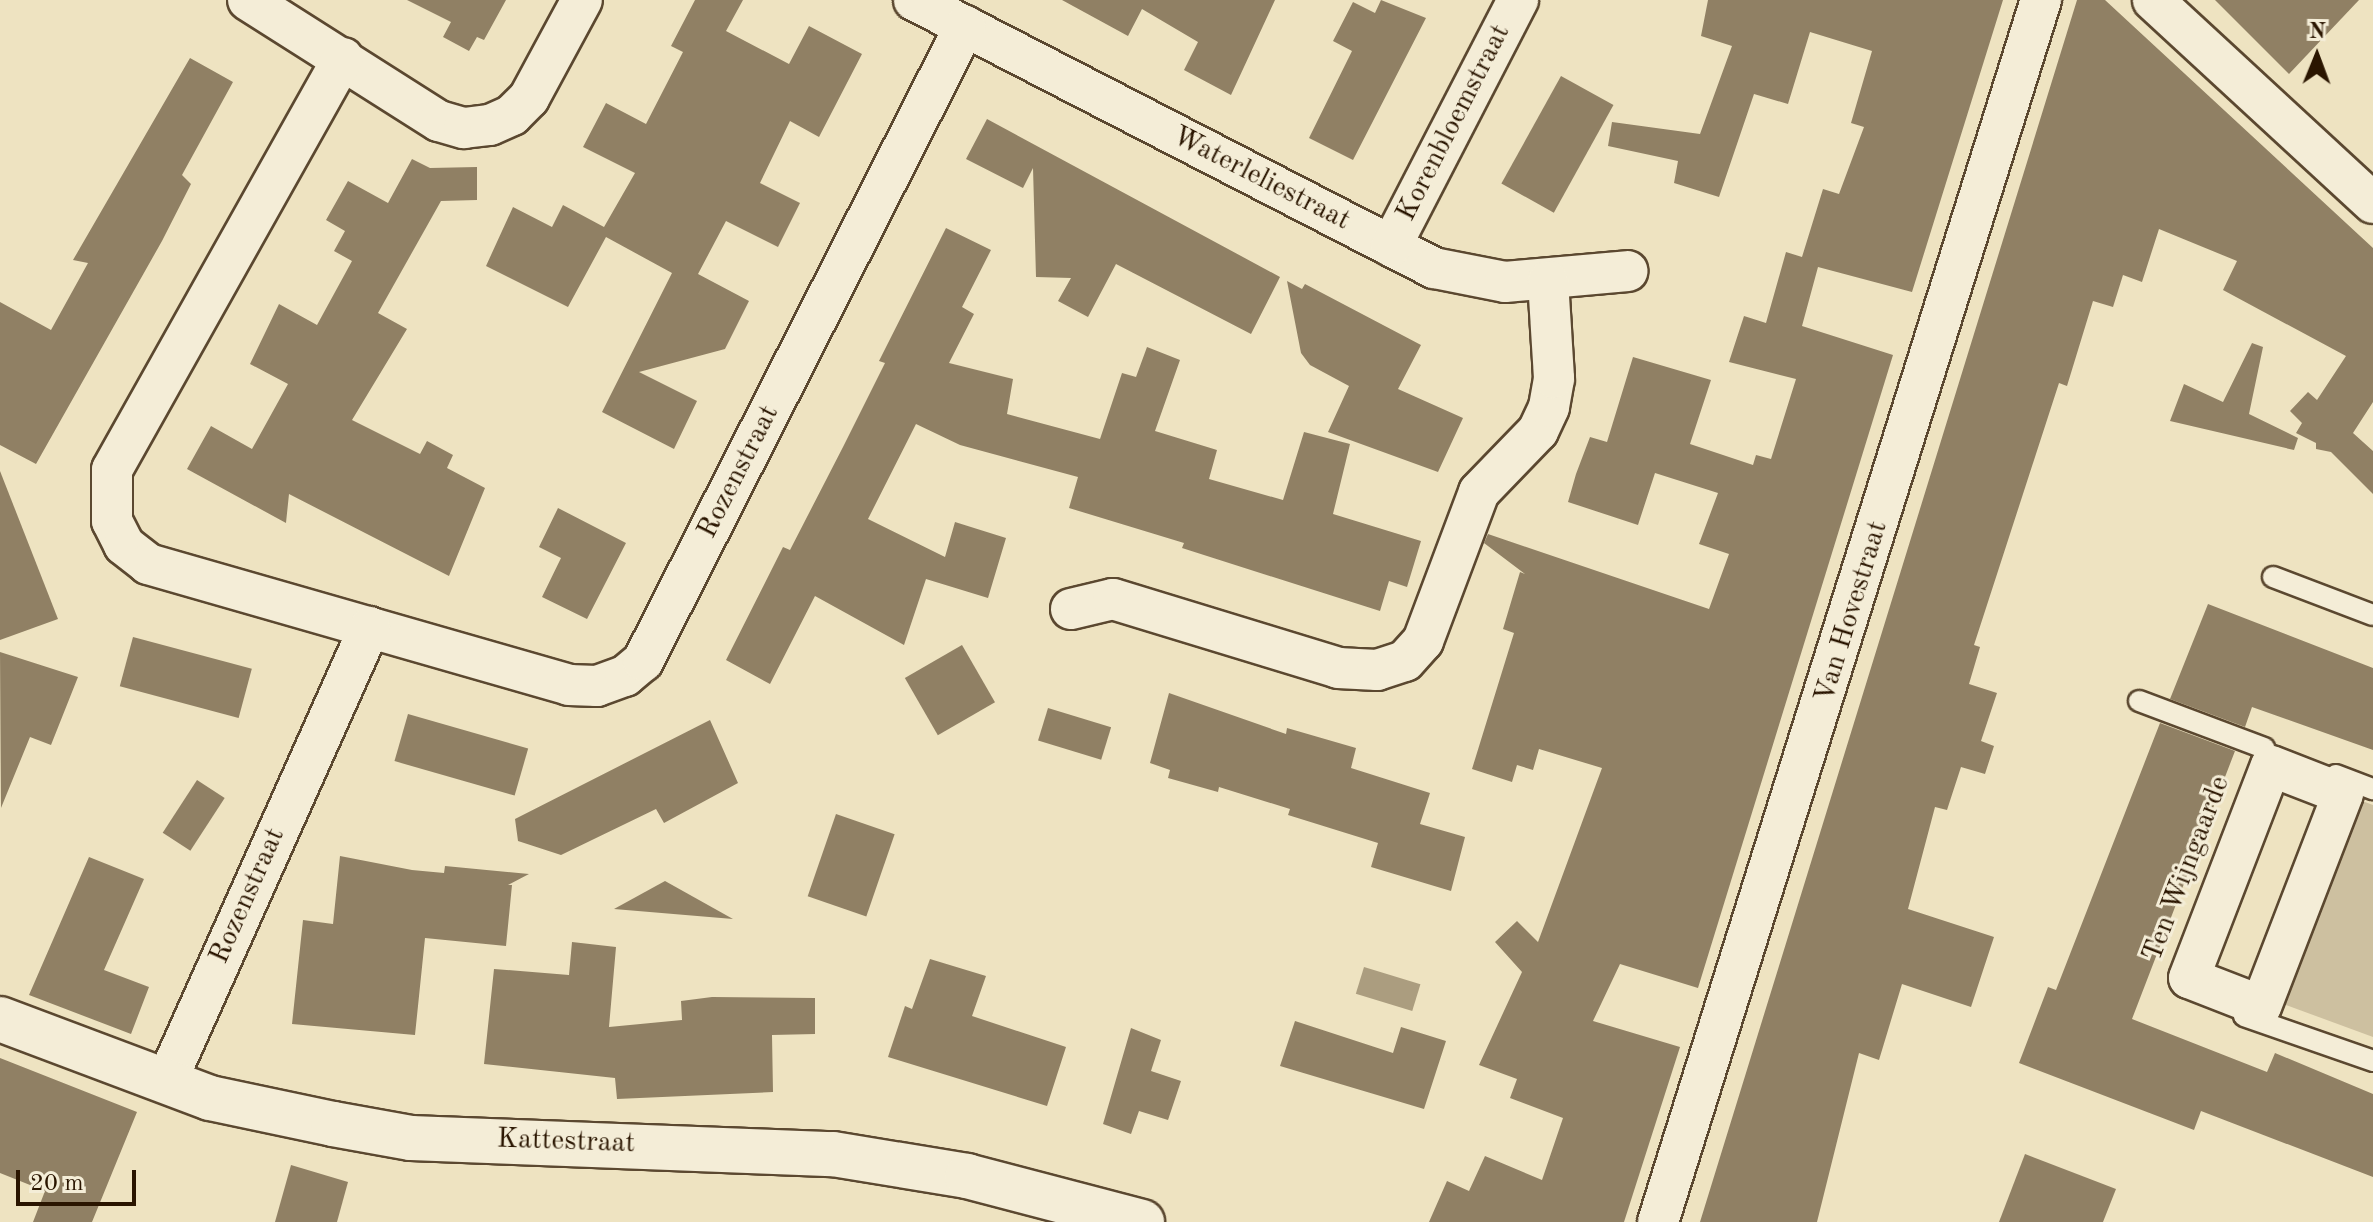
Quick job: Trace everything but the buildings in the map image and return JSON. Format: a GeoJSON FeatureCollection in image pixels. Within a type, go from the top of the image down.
{"type":"FeatureCollection","features":[{"type":"Feature","properties":{"kind":"street"},"geometry":{"type":"LineString","coordinates":[[248,0],[439,121],[464,128],[490,125],[512,115],[529,98],[582,0]]}},
{"type":"Feature","properties":{"kind":"street","name":"Waterleliestraat"},"geometry":{"type":"LineString","coordinates":[[914,0],[1434,268],[1505,282],[1548,281],[1628,271]]}},
{"type":"Feature","properties":{"kind":"street","name":"Korenbloemstraat"},"geometry":{"type":"LineString","coordinates":[[1391,246],[1518,0]]}},
{"type":"Feature","properties":{"kind":"street","name":"Van Hovestraat"},"geometry":{"type":"LineString","coordinates":[[1658,1222],[2041,0]]}},
{"type":"Feature","properties":{"kind":"street"},"geometry":{"type":"LineString","coordinates":[[2153,0],[2373,203]]}},
{"type":"Feature","properties":{"kind":"street","name":"Rozenstraat"},"geometry":{"type":"LineString","coordinates":[[343,58],[112,470],[108,493],[112,521],[124,545],[148,564],[569,685],[597,686],[625,676],[643,661],[965,26]]}},
{"type":"Feature","properties":{"kind":"street"},"geometry":{"type":"LineString","coordinates":[[1071,609],[1113,599],[1338,668],[1377,670],[1405,661],[1423,641],[1479,492],[1538,431],[1549,407],[1554,378],[1548,281]]}},
{"type":"Feature","properties":{"kind":"street","name":"Rozenstraat"},"geometry":{"type":"LineString","coordinates":[[168,1078],[370,627]]}},
{"type":"Feature","properties":{"kind":"street"},"geometry":{"type":"LineString","coordinates":[[2267,757],[2343,794],[2261,1006],[2189,978],[2267,757]]}},
{"type":"Feature","properties":{"kind":"street","name":"Kattestraat"},"geometry":{"type":"LineString","coordinates":[[0,1019],[168,1078],[210,1098],[411,1138],[833,1154],[967,1176],[1142,1222]]}},
{"type":"Feature","properties":{"kind":"lane"},"geometry":{"type":"LineString","coordinates":[[2273,577],[2373,615]]}},
{"type":"Feature","properties":{"kind":"lane","name":"Ten Wijngaarde"},"geometry":{"type":"LineString","coordinates":[[2139,701],[2267,757],[2373,789]]}},
{"type":"Feature","properties":{"kind":"lane","name":"Ten Wijngaarde"},"geometry":{"type":"LineString","coordinates":[[2267,757],[2171,988],[2373,1061]]}},
{"type":"Feature","properties":{"kind":"shaded area"},"geometry":{"type":"Polygon","coordinates":[[[2343,794],[2373,805],[2373,1037],[2267,998],[2343,794]]]}},
{"type":"Feature","properties":{"kind":"shaded area"},"geometry":{"type":"Polygon","coordinates":[[[1364,967],[1420,984],[1412,1011],[1356,994],[1364,967]]]}}]}
